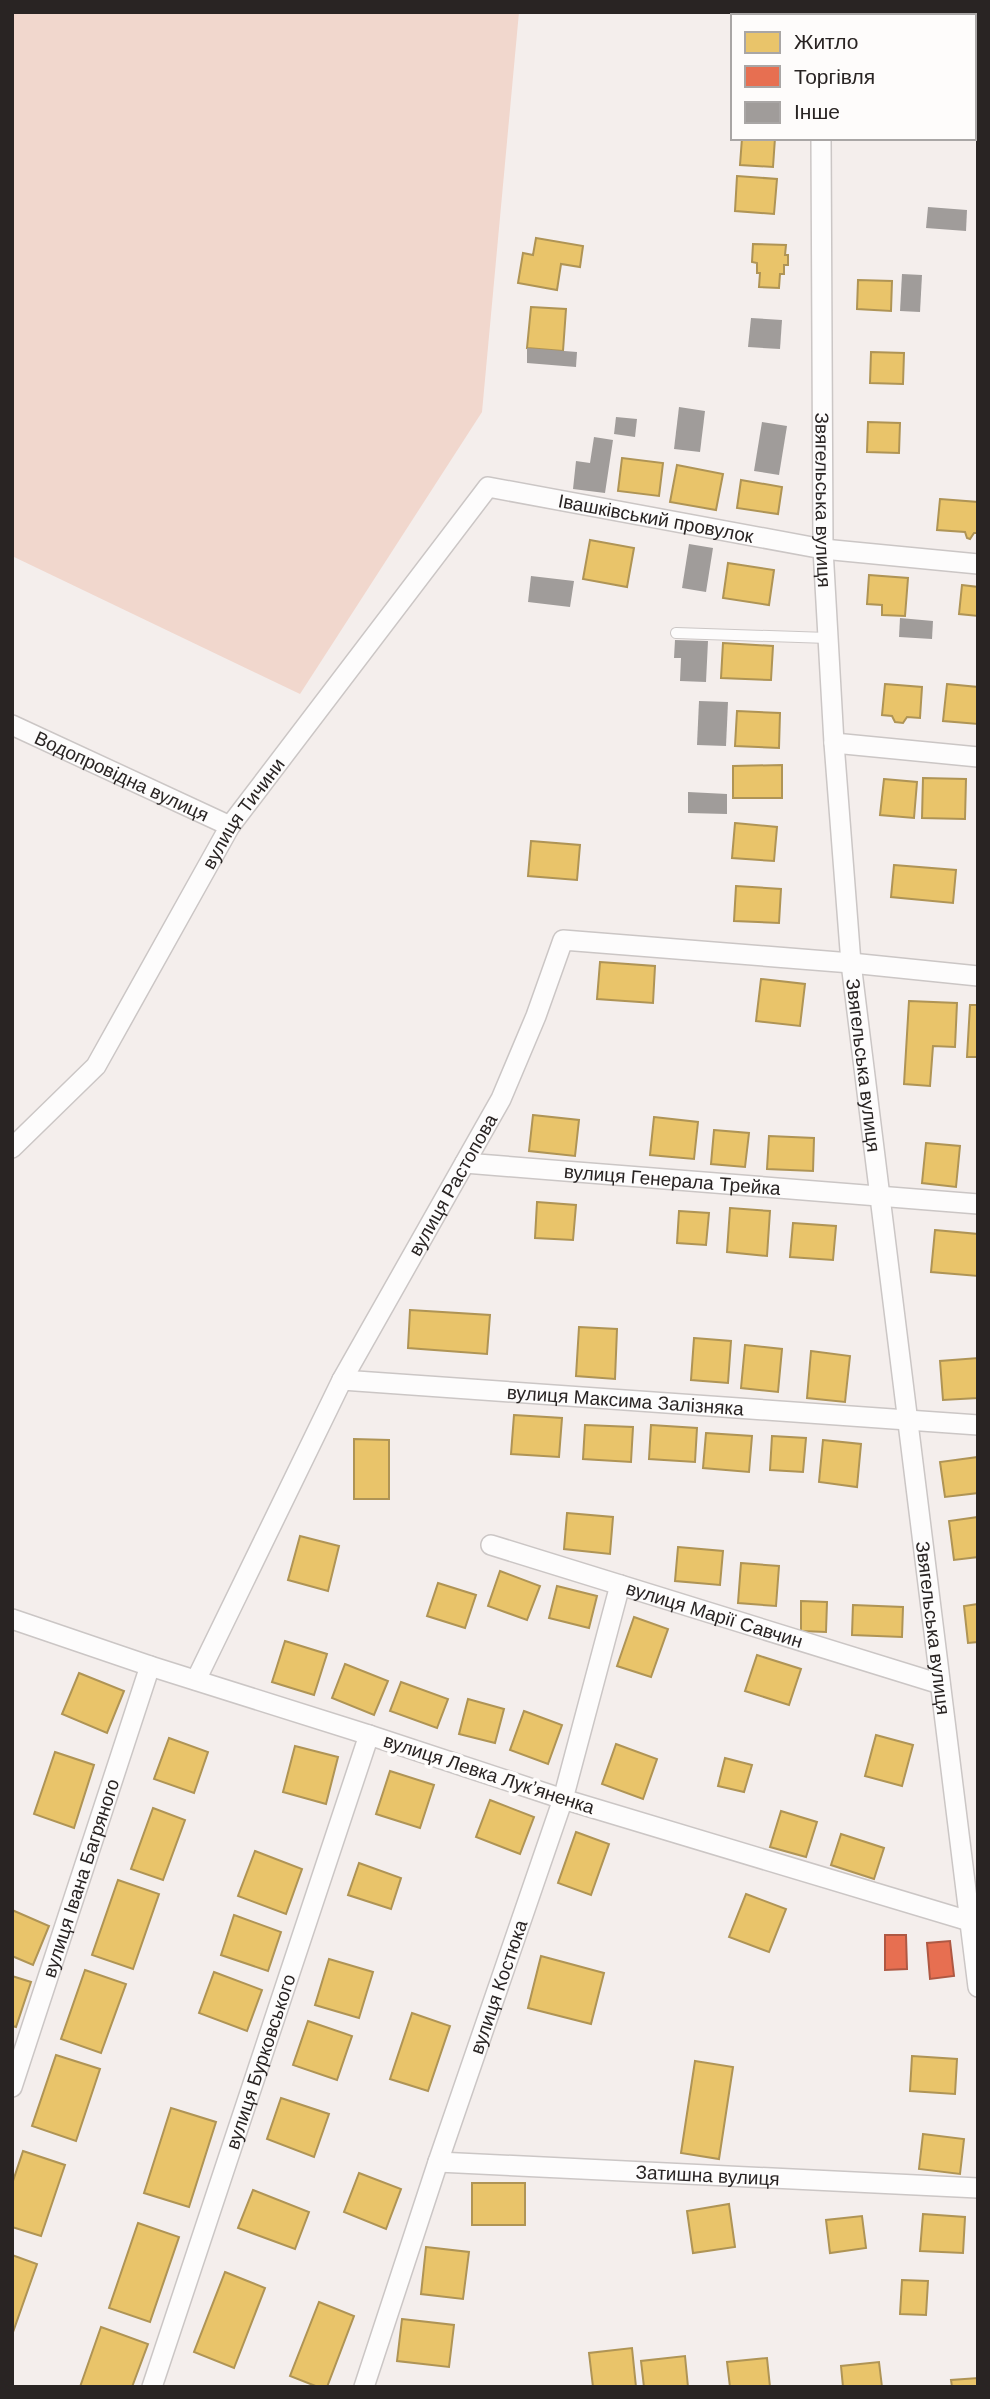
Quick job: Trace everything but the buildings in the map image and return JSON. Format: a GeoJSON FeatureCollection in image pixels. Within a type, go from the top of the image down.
{"type":"FeatureCollection","features":[{"type":"Feature","properties":{"kind":"street","name":"Звягельська вулиця"},"geometry":{"type":"LineString","coordinates":[[821,140],[823,549],[834,743],[851,963],[940,1684],[973,1921],[978,1987]]}},
{"type":"Feature","properties":{"kind":"street","name":"Івашківський провулок"},"geometry":{"type":"LineString","coordinates":[[488,487],[823,549],[978,564]]}},
{"type":"Feature","properties":{"kind":"street","name":"вулиця Тичини"},"geometry":{"type":"LineString","coordinates":[[12,1148],[96,1066],[230,826],[488,487]]}},
{"type":"Feature","properties":{"kind":"street","name":"Водопровідна вулиця"},"geometry":{"type":"LineString","coordinates":[[12,725],[230,826]]}},
{"type":"Feature","properties":{"kind":"street"},"geometry":{"type":"LineString","coordinates":[[834,743],[978,757]]}},
{"type":"Feature","properties":{"kind":"street","name":"вулиця Растопова"},"geometry":{"type":"LineString","coordinates":[[196,1680],[342,1380],[500,1099],[536,1016],[563,940],[851,963]]}},
{"type":"Feature","properties":{"kind":"street"},"geometry":{"type":"LineString","coordinates":[[851,963],[978,976]]}},
{"type":"Feature","properties":{"kind":"street","name":"вулиця Генерала Трейка"},"geometry":{"type":"LineString","coordinates":[[465,1163],[978,1204]]}},
{"type":"Feature","properties":{"kind":"street","name":"вулиця Максима Залізняка"},"geometry":{"type":"LineString","coordinates":[[342,1380],[978,1425]]}},
{"type":"Feature","properties":{"kind":"street","name":"вулиця Марії Савчин"},"geometry":{"type":"LineString","coordinates":[[491,1545],[940,1684]]}},
{"type":"Feature","properties":{"kind":"street","name":"вулиця Костюка"},"geometry":{"type":"LineString","coordinates":[[364,2387],[563,1799],[620,1585]]}},
{"type":"Feature","properties":{"kind":"street","name":"вулиця Левка Лукʼяненка"},"geometry":{"type":"LineString","coordinates":[[12,1619],[150,1667],[563,1799],[973,1921]]}},
{"type":"Feature","properties":{"kind":"street","name":"вулиця Івана Багряного"},"geometry":{"type":"LineString","coordinates":[[12,2087],[150,1667]]}},
{"type":"Feature","properties":{"kind":"street","name":"вулиця Бурковського"},"geometry":{"type":"LineString","coordinates":[[152,2387],[369,1735]]}},
{"type":"Feature","properties":{"kind":"street","name":"Затишна вулиця"},"geometry":{"type":"LineString","coordinates":[[438,2162],[978,2188]]}},
{"type":"Feature","properties":{"kind":"lane"},"geometry":{"type":"LineString","coordinates":[[676,633],[828,638]]}},
{"type":"Feature","properties":{"kind":"shaded area"},"geometry":{"type":"Polygon","coordinates":[[[12,12],[519,12],[482,412],[300,694],[12,556],[12,12]]]}},
{"type":"Feature","properties":{"kind":"water"},"geometry":{"type":"Polygon","coordinates":[[[904,12],[978,12],[978,93],[976,14],[904,12]]]}}]}
